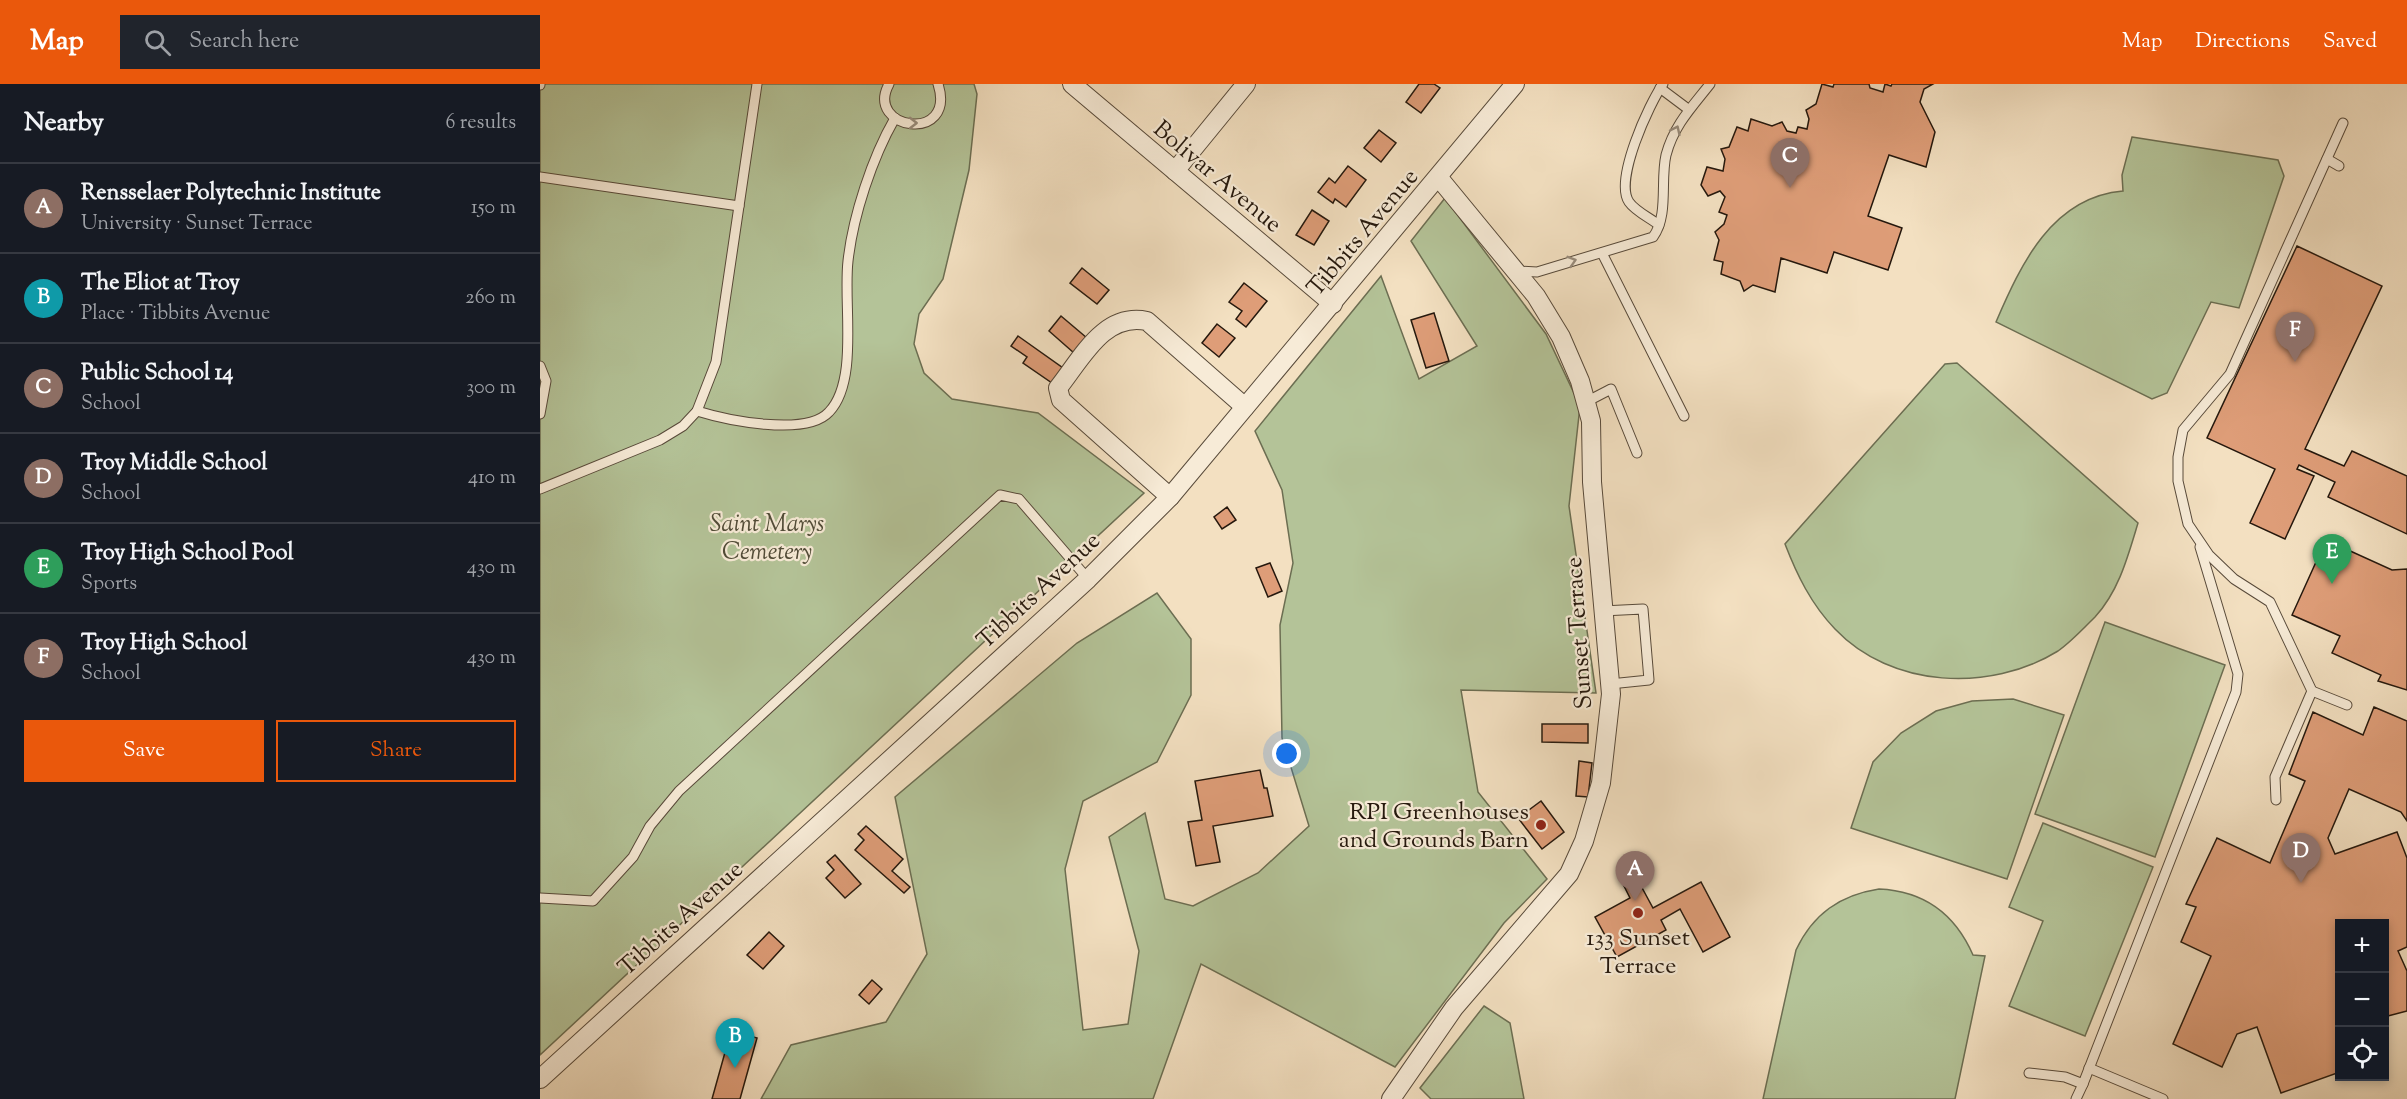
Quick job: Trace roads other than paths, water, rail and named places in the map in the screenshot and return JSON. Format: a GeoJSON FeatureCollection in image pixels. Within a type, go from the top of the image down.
{"type":"FeatureCollection","features":[{"type":"Feature","properties":{"kind":"street","name":"Bolivar Avenue"},"geometry":{"type":"LineString","coordinates":[[1072,84],[1333,304]]}},
{"type":"Feature","properties":{"kind":"street"},"geometry":{"type":"LineString","coordinates":[[1175,171],[1246,84]]}},
{"type":"Feature","properties":{"kind":"street","name":"Tibbits Avenue"},"geometry":{"type":"LineString","coordinates":[[540,1079],[1088,579],[1170,498],[1515,84]]}},
{"type":"Feature","properties":{"kind":"street","name":"Sunset Terrace"},"geometry":{"type":"LineString","coordinates":[[1391,1099],[1454,1008],[1569,874],[1584,841],[1601,783],[1610,684],[1592,482],[1592,421],[1580,381],[1561,337],[1536,296],[1439,178]]}},
{"type":"Feature","properties":{"kind":"street"},"geometry":{"type":"LineString","coordinates":[[1170,498],[1061,400],[1058,388],[1105,329],[1119,321],[1135,318],[1147,321],[1245,407]]}},
{"type":"Feature","properties":{"kind":"lane"},"geometry":{"type":"LineString","coordinates":[[540,487],[660,440],[684,426],[697,411],[716,362],[758,84]]}},
{"type":"Feature","properties":{"kind":"lane"},"geometry":{"type":"LineString","coordinates":[[889,84],[885,99],[888,110],[904,124],[915,125],[926,122],[934,116],[940,106],[941,95],[938,84]]}},
{"type":"Feature","properties":{"kind":"lane"},"geometry":{"type":"LineString","coordinates":[[1515,271],[1537,272],[1653,237],[1659,225],[1666,157],[1676,128],[1688,109],[1710,84]]}},
{"type":"Feature","properties":{"kind":"lane"},"geometry":{"type":"LineString","coordinates":[[1659,225],[1629,202],[1625,188],[1635,143],[1662,86],[1688,109]]}},
{"type":"Feature","properties":{"kind":"lane"},"geometry":{"type":"LineString","coordinates":[[697,411],[755,424],[809,423],[828,414],[842,395],[845,372],[848,262],[853,231],[882,141],[895,118]]}},
{"type":"Feature","properties":{"kind":"lane"},"geometry":{"type":"LineString","coordinates":[[2343,123],[2230,374],[2183,430],[2178,457],[2178,481],[2188,524],[2209,555],[2234,579],[2270,602],[2312,691],[2347,705]]}},
{"type":"Feature","properties":{"kind":"lane"},"geometry":{"type":"LineString","coordinates":[[2327,159],[2339,166]]}},
{"type":"Feature","properties":{"kind":"lane"},"geometry":{"type":"LineString","coordinates":[[540,177],[739,206]]}},
{"type":"Feature","properties":{"kind":"lane"},"geometry":{"type":"LineString","coordinates":[[1602,253],[1684,416]]}},
{"type":"Feature","properties":{"kind":"lane"},"geometry":{"type":"LineString","coordinates":[[540,366],[546,381],[540,414]]}},
{"type":"Feature","properties":{"kind":"lane"},"geometry":{"type":"LineString","coordinates":[[1586,402],[1611,389],[1637,453]]}},
{"type":"Feature","properties":{"kind":"lane"},"geometry":{"type":"LineString","coordinates":[[540,898],[593,901],[633,857],[650,826],[679,791],[1000,495],[1019,499],[1088,579]]}},
{"type":"Feature","properties":{"kind":"lane"},"geometry":{"type":"LineString","coordinates":[[2079,1098],[2236,692],[2238,674],[2196,536]]}},
{"type":"Feature","properties":{"kind":"lane"},"geometry":{"type":"LineString","coordinates":[[1602,611],[1643,609],[1649,680],[1610,684]]}},
{"type":"Feature","properties":{"kind":"lane"},"geometry":{"type":"LineString","coordinates":[[2276,800],[2275,777],[2312,691]]}},
{"type":"Feature","properties":{"kind":"lane"},"geometry":{"type":"LineString","coordinates":[[2089,1068],[2163,1099]]}},
{"type":"Feature","properties":{"kind":"lane"},"geometry":{"type":"LineString","coordinates":[[2029,1073],[2065,1077],[2083,1084]]}},
{"type":"Feature","properties":{"kind":"place","name":"Public School 14"},"geometry":{"type":"Point","coordinates":[1790,188]}},
{"type":"Feature","properties":{"kind":"place","name":"Troy High School"},"geometry":{"type":"Point","coordinates":[2295,362]}},
{"type":"Feature","properties":{"kind":"place","name":"Troy High School Pool"},"geometry":{"type":"Point","coordinates":[2332,584]}},
{"type":"Feature","properties":{"kind":"place","name":"RPI Greenhouses and Grounds Barn"},"geometry":{"type":"Point","coordinates":[1541,825]}},
{"type":"Feature","properties":{"kind":"place","name":"Troy Middle School"},"geometry":{"type":"Point","coordinates":[2301,883]}},
{"type":"Feature","properties":{"kind":"place","name":"Rensselaer Polytechnic Institute"},"geometry":{"type":"Point","coordinates":[1635,901]}},
{"type":"Feature","properties":{"kind":"place","name":"133 Sunset Terrace"},"geometry":{"type":"Point","coordinates":[1638,913]}},
{"type":"Feature","properties":{"kind":"place","name":"The Eliot at Troy"},"geometry":{"type":"Point","coordinates":[735,1068]}},
{"type":"Feature","properties":{"kind":"park label","name":"Saint Marys Cemetery"},"geometry":{"type":"Point","coordinates":[767,537]}}]}
